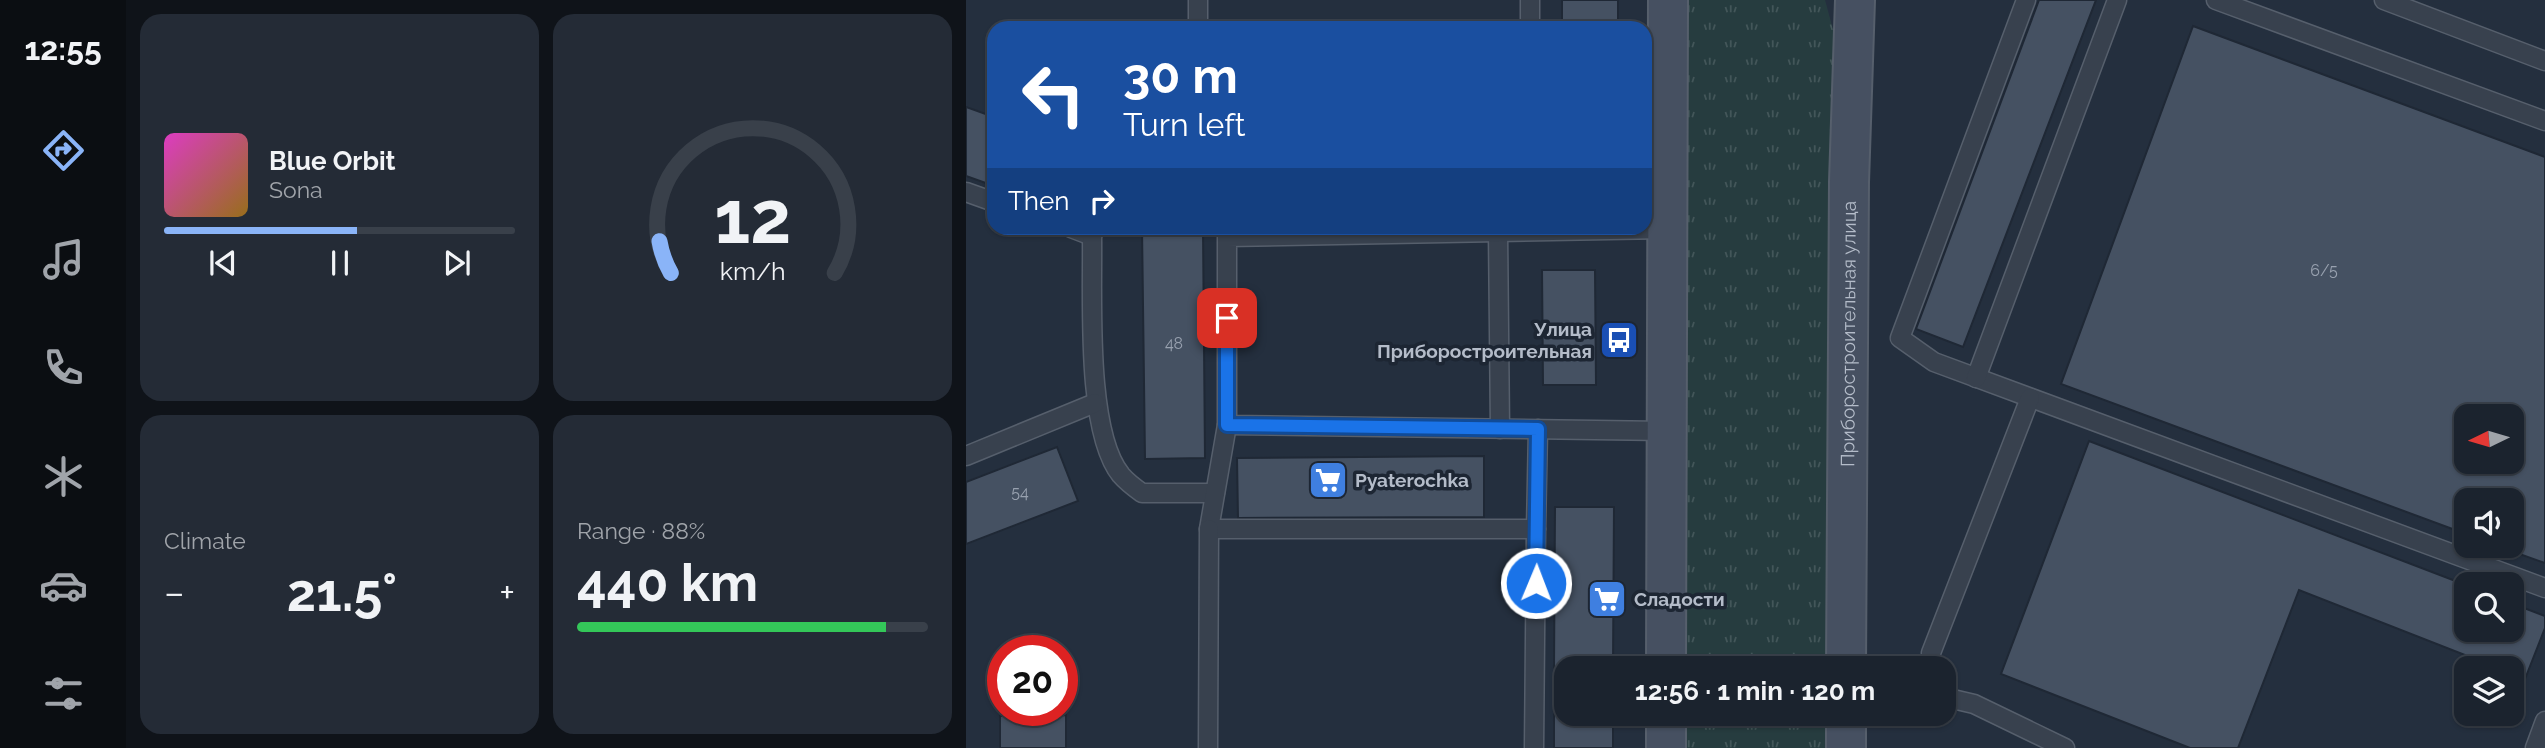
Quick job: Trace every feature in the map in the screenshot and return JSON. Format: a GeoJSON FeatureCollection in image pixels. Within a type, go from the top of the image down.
{"type":"FeatureCollection","features":[{"type":"Feature","properties":{"kind":"main road"},"geometry":{"type":"LineString","coordinates":[[1666,656],[1668,0]]}},
{"type":"Feature","properties":{"kind":"main road","name":"Приборостроительная улица"},"geometry":{"type":"LineString","coordinates":[[1846,656],[1849,182],[1855,0]]}},
{"type":"Feature","properties":{"kind":"main road"},"geometry":{"type":"LineString","coordinates":[[1666,726],[1666,748]]}},
{"type":"Feature","properties":{"kind":"main road"},"geometry":{"type":"LineString","coordinates":[[1846,726],[1846,748]]}},
{"type":"Feature","properties":{"kind":"lane"},"geometry":{"type":"LineString","coordinates":[[1198,0],[1198,21]]}},
{"type":"Feature","properties":{"kind":"lane"},"geometry":{"type":"LineString","coordinates":[[1530,0],[1530,21]]}},
{"type":"Feature","properties":{"kind":"lane"},"geometry":{"type":"LineString","coordinates":[[2026,0],[1900,338],[1934,362],[2545,588]]}},
{"type":"Feature","properties":{"kind":"lane"},"geometry":{"type":"LineString","coordinates":[[1976,378],[2117,0]]}},
{"type":"Feature","properties":{"kind":"lane"},"geometry":{"type":"LineString","coordinates":[[2216,0],[2545,121]]}},
{"type":"Feature","properties":{"kind":"lane"},"geometry":{"type":"LineString","coordinates":[[2384,0],[2545,61]]}},
{"type":"Feature","properties":{"kind":"lane"},"geometry":{"type":"LineString","coordinates":[[966,192],[987,200]]}},
{"type":"Feature","properties":{"kind":"lane"},"geometry":{"type":"LineString","coordinates":[[1652,229],[1666,229]]}},
{"type":"Feature","properties":{"kind":"lane"},"geometry":{"type":"LineString","coordinates":[[1094,235],[1095,403],[1106,445],[1120,474],[1142,494],[1215,493]]}},
{"type":"Feature","properties":{"kind":"lane"},"geometry":{"type":"LineString","coordinates":[[1208,748],[1209,530],[1227,425],[1225,235]]}},
{"type":"Feature","properties":{"kind":"lane"},"geometry":{"type":"LineString","coordinates":[[1498,235],[1500,429]]}},
{"type":"Feature","properties":{"kind":"lane"},"geometry":{"type":"LineString","coordinates":[[1931,653],[2030,398]]}},
{"type":"Feature","properties":{"kind":"lane"},"geometry":{"type":"LineString","coordinates":[[966,456],[1095,403]]}},
{"type":"Feature","properties":{"kind":"lane"},"geometry":{"type":"LineString","coordinates":[[1227,425],[1666,430]]}},
{"type":"Feature","properties":{"kind":"lane"},"geometry":{"type":"LineString","coordinates":[[1534,748],[1538,429]]}},
{"type":"Feature","properties":{"kind":"lane"},"geometry":{"type":"LineString","coordinates":[[1209,530],[1536,528]]}},
{"type":"Feature","properties":{"kind":"lane"},"geometry":{"type":"LineString","coordinates":[[1956,700],[1974,704],[2065,748]]}},
{"type":"Feature","properties":{"kind":"lane"},"geometry":{"type":"LineString","coordinates":[[2535,748],[2545,721]]}},
{"type":"Feature","properties":{"kind":"green space"},"geometry":{"type":"Polygon","coordinates":[[[1685,0],[1825,0],[1835,37],[1826,656],[1686,656],[1685,0]]]}},
{"type":"Feature","properties":{"kind":"green space"},"geometry":{"type":"Polygon","coordinates":[[[1686,726],[1826,726],[1825,748],[1686,748],[1686,726]]]}},
{"type":"Feature","properties":{"kind":"building"},"geometry":{"type":"Polygon","coordinates":[[[1562,0],[1618,0],[1618,21],[1562,21],[1562,0]]]}},
{"type":"Feature","properties":{"kind":"building"},"geometry":{"type":"Polygon","coordinates":[[[2039,0],[2096,0],[1963,347],[1916,329],[2039,0]]]}},
{"type":"Feature","properties":{"kind":"building"},"geometry":{"type":"Polygon","coordinates":[[[2193,26],[2545,157],[2545,563],[2524,556],[2524,488],[2454,488],[2454,530],[2061,384],[2193,26]]]}},
{"type":"Feature","properties":{"kind":"building"},"geometry":{"type":"Polygon","coordinates":[[[966,107],[987,114],[987,184],[966,176],[966,107]]]}},
{"type":"Feature","properties":{"kind":"building"},"geometry":{"type":"Polygon","coordinates":[[[1142,235],[1203,235],[1205,458],[1145,459],[1142,235]]]}},
{"type":"Feature","properties":{"kind":"building"},"geometry":{"type":"Polygon","coordinates":[[[1542,270],[1595,270],[1596,385],[1543,385],[1542,270]]]}},
{"type":"Feature","properties":{"kind":"building"},"geometry":{"type":"Polygon","coordinates":[[[2089,441],[2454,580],[2454,642],[2524,642],[2524,608],[2545,616],[2545,628],[2525,679],[2524,656],[2467,656],[2299,590],[2238,748],[2190,748],[2001,674],[2089,441]]]}},
{"type":"Feature","properties":{"kind":"building"},"geometry":{"type":"Polygon","coordinates":[[[1057,447],[1078,501],[966,544],[966,482],[1057,447]]]}},
{"type":"Feature","properties":{"kind":"building"},"geometry":{"type":"Polygon","coordinates":[[[1484,456],[1484,517],[1238,518],[1237,458],[1484,456]]]}},
{"type":"Feature","properties":{"kind":"building"},"geometry":{"type":"Polygon","coordinates":[[[1555,507],[1614,507],[1613,656],[1554,656],[1555,507]]]}},
{"type":"Feature","properties":{"kind":"building"},"geometry":{"type":"Polygon","coordinates":[[[1000,726],[1066,726],[1066,748],[1000,748],[1000,726]]]}},
{"type":"Feature","properties":{"kind":"building"},"geometry":{"type":"Polygon","coordinates":[[[1554,726],[1613,726],[1613,748],[1554,748],[1554,726]]]}},
{"type":"Feature","properties":{"kind":"place","name":"Улица Приборостроительная"},"geometry":{"type":"Point","coordinates":[1619,340]}},
{"type":"Feature","properties":{"kind":"place","name":"Pyaterochka"},"geometry":{"type":"Point","coordinates":[1328,480]}},
{"type":"Feature","properties":{"kind":"place","name":"Сладости"},"geometry":{"type":"Point","coordinates":[1607,599]}},
{"type":"Feature","properties":{"kind":"route"},"geometry":{"type":"LineString","coordinates":[[1227,318],[1227,425],[1538,429],[1536,583]]}}]}
